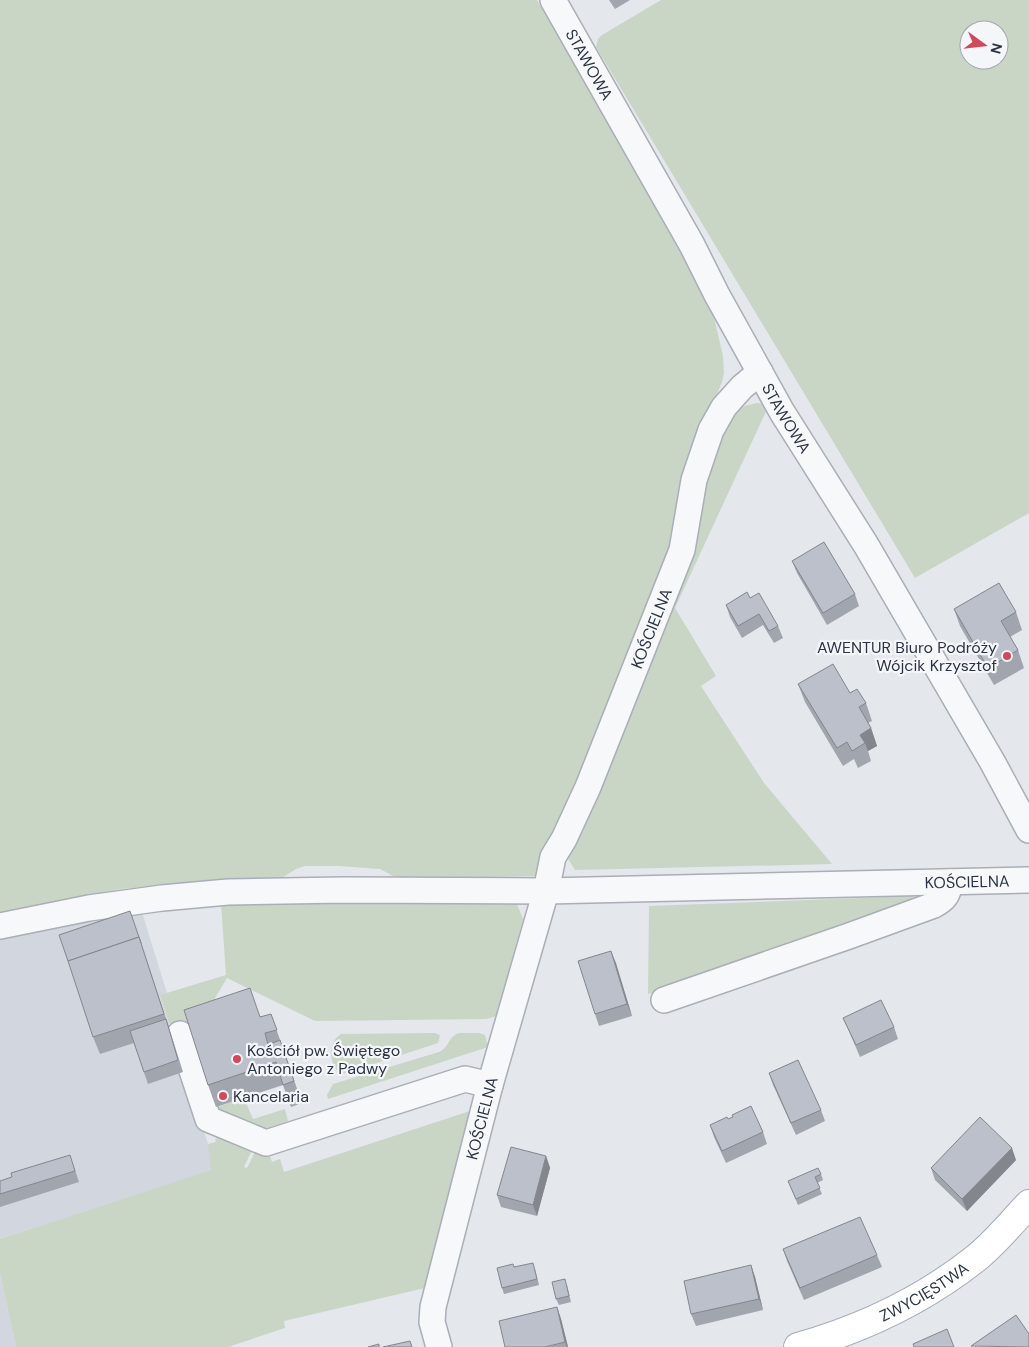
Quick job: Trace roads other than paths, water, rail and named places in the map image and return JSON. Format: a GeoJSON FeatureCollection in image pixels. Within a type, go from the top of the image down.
{"type":"FeatureCollection","features":[{"type":"Feature","properties":{"kind":"main road","name":"ZWYCIĘSTWA"},"geometry":{"type":"LineString","coordinates":[[798,1347],[846,1331],[894,1310],[933,1288],[977,1258],[1029,1204]]}},
{"type":"Feature","properties":{"kind":"street","name":"STAWOWA"},"geometry":{"type":"LineString","coordinates":[[553,0],[692,244],[782,412],[871,552],[993,763],[1029,830]]}},
{"type":"Feature","properties":{"kind":"street","name":"KOŚCIELNA"},"geometry":{"type":"LineString","coordinates":[[439,1347],[432,1322],[433,1307],[490,1085],[546,891],[553,857],[564,839],[594,773],[682,550],[694,480],[711,430],[724,407],[742,387],[760,372]]}},
{"type":"Feature","properties":{"kind":"street","name":"KOŚCIELNA"},"geometry":{"type":"LineString","coordinates":[[546,891],[1029,880]]}},
{"type":"Feature","properties":{"kind":"street"},"geometry":{"type":"LineString","coordinates":[[664,1000],[934,905],[944,899],[949,892],[950,882]]}},
{"type":"Feature","properties":{"kind":"street"},"geometry":{"type":"LineString","coordinates":[[0,926],[89,908],[212,892],[343,890],[546,891]]}},
{"type":"Feature","properties":{"kind":"street"},"geometry":{"type":"LineString","coordinates":[[180,1034],[208,1119],[266,1143],[465,1078],[490,1085]]}},
{"type":"Feature","properties":{"kind":"place","name":"AWENTUR Biuro Podróży Wójcik Krzysztof"},"geometry":{"type":"Point","coordinates":[1007,656]}},
{"type":"Feature","properties":{"kind":"place","name":"Kościół pw. Świętego Antoniego z Padwy"},"geometry":{"type":"Point","coordinates":[237,1059]}},
{"type":"Feature","properties":{"kind":"place","name":"Kancelaria"},"geometry":{"type":"Point","coordinates":[223,1096]}}]}
